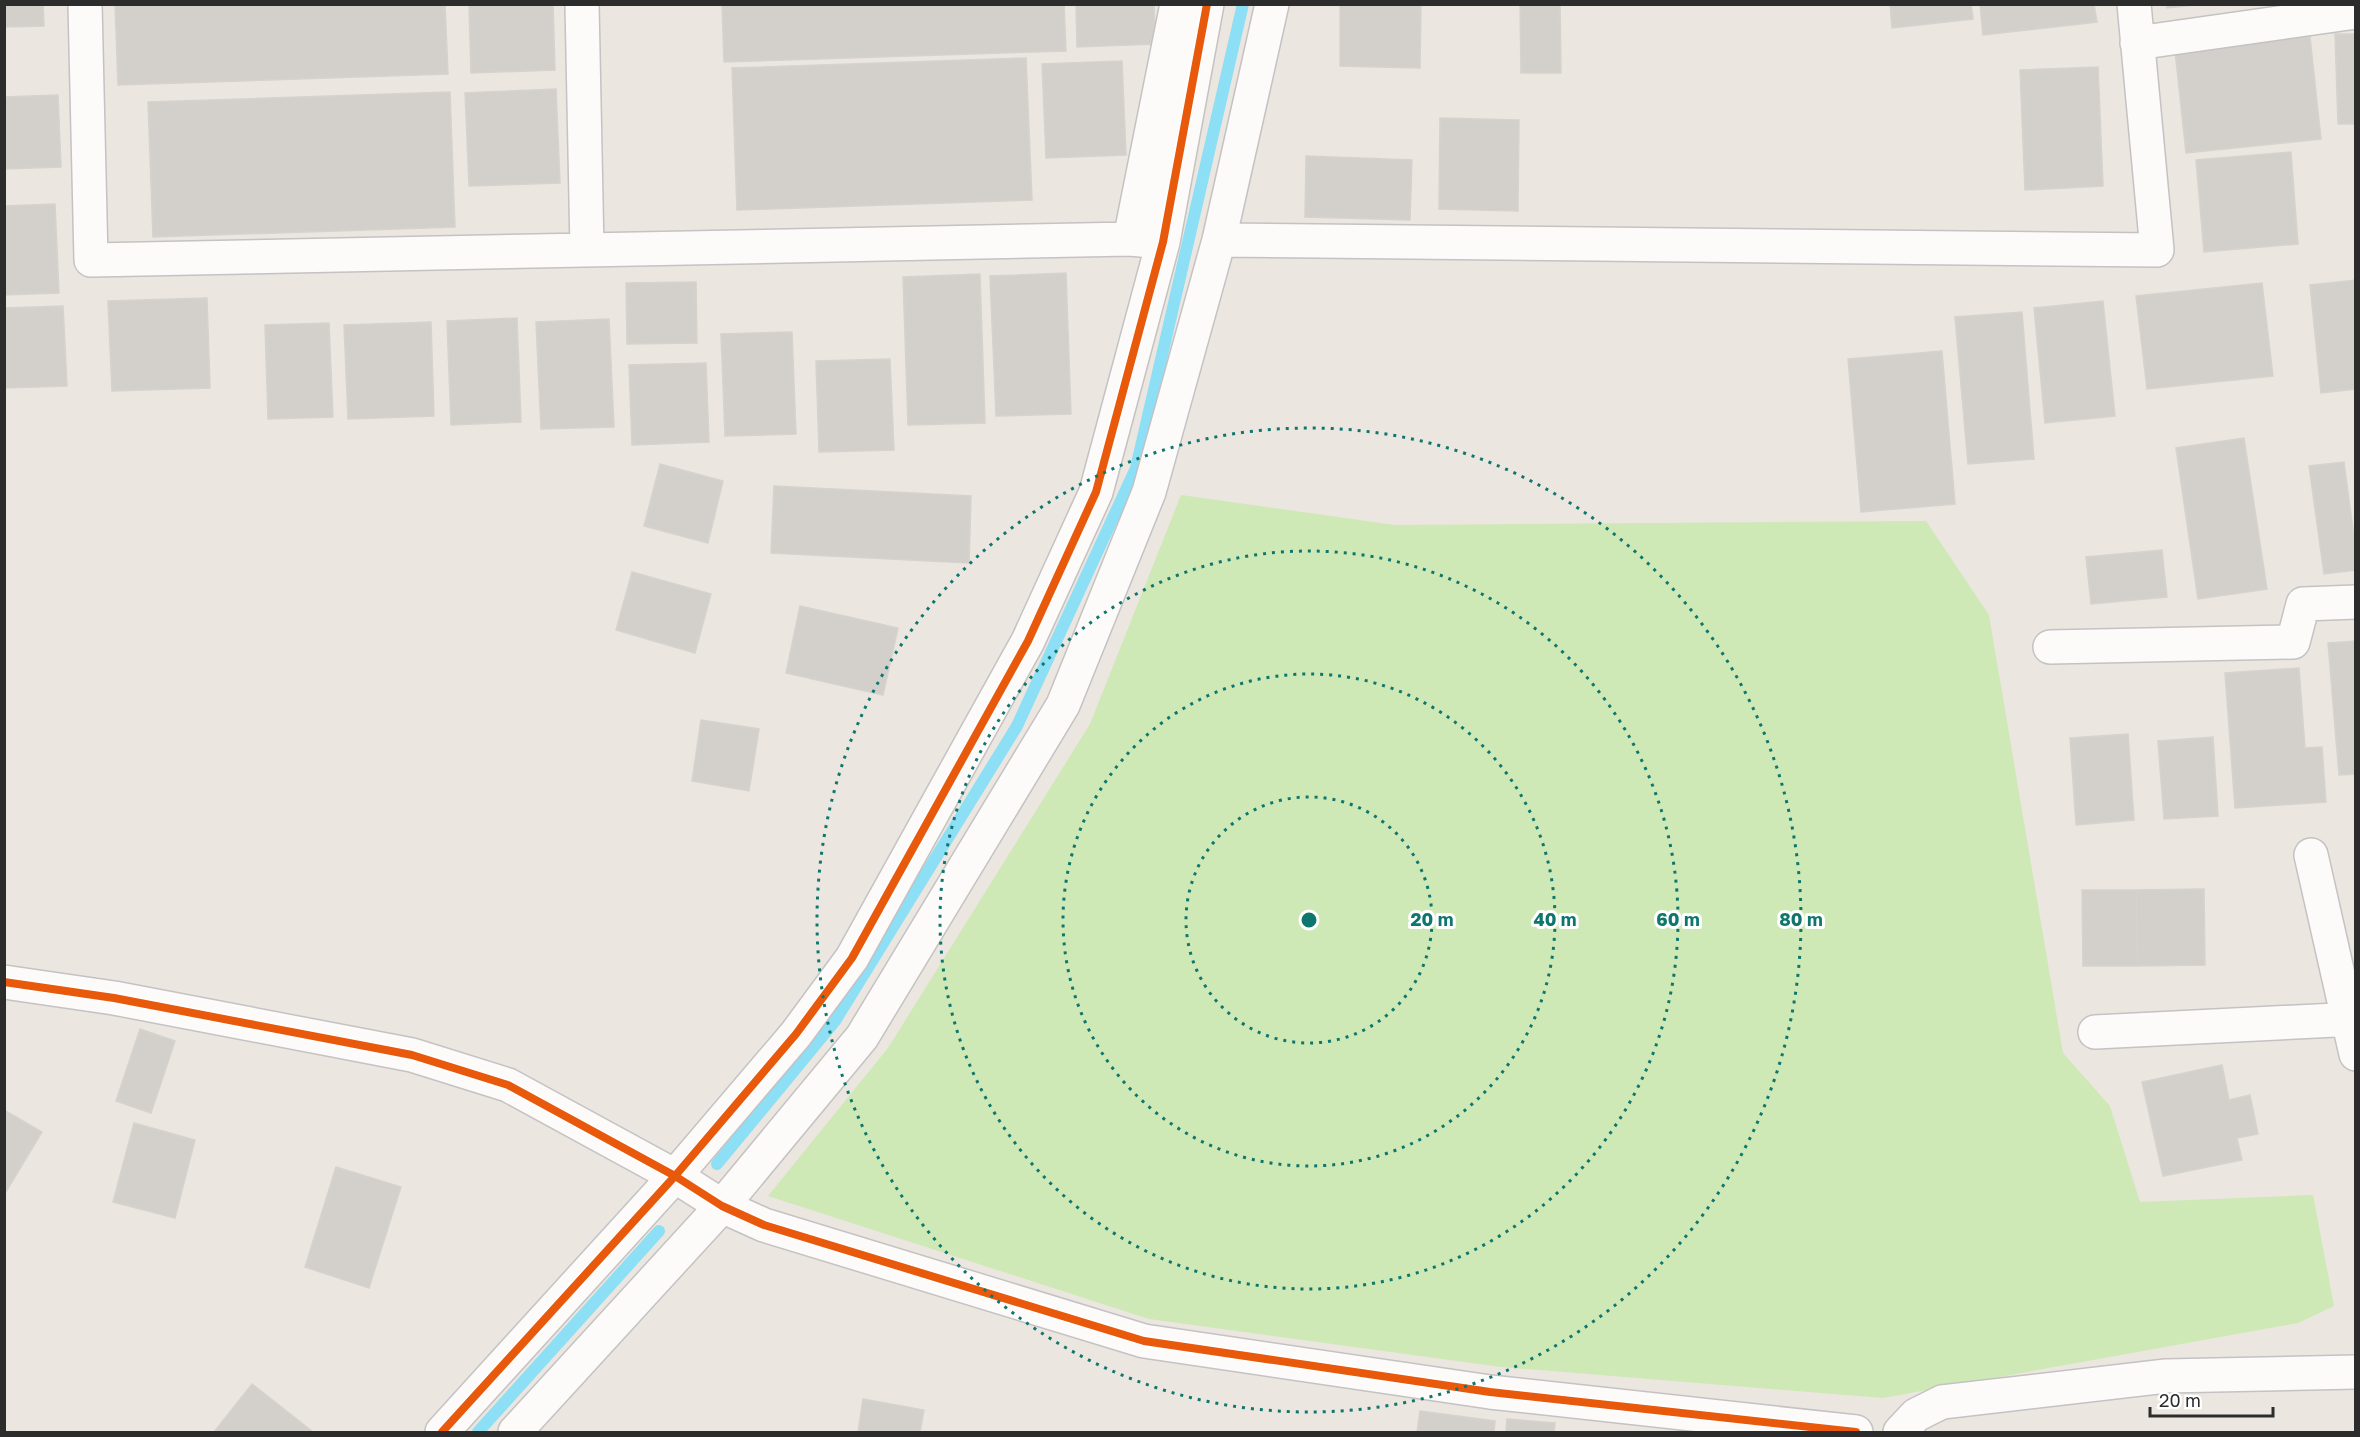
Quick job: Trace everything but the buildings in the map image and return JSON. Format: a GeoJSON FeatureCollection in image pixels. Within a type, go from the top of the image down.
{"type":"FeatureCollection","features":[{"type":"Feature","properties":{"kind":"street"},"geometry":{"type":"LineString","coordinates":[[84,4],[91,260],[1130,239],[1163,242]]}},
{"type":"Feature","properties":{"kind":"street"},"geometry":{"type":"LineString","coordinates":[[582,4],[587,250]]}},
{"type":"Feature","properties":{"kind":"street"},"geometry":{"type":"LineString","coordinates":[[1130,239],[1177,4]]}},
{"type":"Feature","properties":{"kind":"street"},"geometry":{"type":"LineString","coordinates":[[442,1432],[675,1176],[796,1034],[852,958],[1028,641],[1096,492],[1163,242],[1207,4]]}},
{"type":"Feature","properties":{"kind":"street"},"geometry":{"type":"LineString","coordinates":[[515,1432],[722,1206],[862,1037],[1063,705],[1149,492],[1219,240],[1272,4]]}},
{"type":"Feature","properties":{"kind":"street"},"geometry":{"type":"LineString","coordinates":[[1219,240],[2157,250],[2134,4]]}},
{"type":"Feature","properties":{"kind":"street"},"geometry":{"type":"LineString","coordinates":[[2137,43],[2355,12]]}},
{"type":"Feature","properties":{"kind":"street"},"geometry":{"type":"LineString","coordinates":[[2050,646],[2293,642],[2304,604],[2355,602]]}},
{"type":"Feature","properties":{"kind":"street"},"geometry":{"type":"LineString","coordinates":[[2311,855],[2351,1019],[2355,1054]]}},
{"type":"Feature","properties":{"kind":"street"},"geometry":{"type":"LineString","coordinates":[[4,982],[114,998],[412,1055],[508,1085],[675,1176],[722,1206],[764,1225],[1144,1341],[1490,1392],[1856,1432]]}},
{"type":"Feature","properties":{"kind":"street"},"geometry":{"type":"LineString","coordinates":[[2095,1032],[2351,1019]]}},
{"type":"Feature","properties":{"kind":"street"},"geometry":{"type":"LineString","coordinates":[[1900,1432],[1916,1415],[1942,1402],[2166,1376],[2355,1372]]}},
{"type":"Feature","properties":{"kind":"green space"},"geometry":{"type":"Polygon","coordinates":[[[1181,495],[1395,525],[1926,521],[1989,615],[2063,1053],[2110,1106],[2140,1202],[2313,1195],[2334,1306],[2298,1323],[1883,1398],[1501,1367],[1149,1319],[768,1196],[888,1048],[1090,724],[1181,495]]]}},
{"type":"Feature","properties":{"kind":"waterway"},"geometry":{"type":"LineString","coordinates":[[717,1164],[835,1021],[1017,726],[1136,468],[1243,4]]}},
{"type":"Feature","properties":{"kind":"waterway"},"geometry":{"type":"LineString","coordinates":[[478,1432],[659,1231]]}},
{"type":"Feature","properties":{"kind":"cycle path"},"geometry":{"type":"LineString","coordinates":[[442,1432],[675,1176],[796,1034],[852,958],[1028,641],[1096,492],[1163,242],[1207,4]]}},
{"type":"Feature","properties":{"kind":"cycle path"},"geometry":{"type":"LineString","coordinates":[[4,982],[114,998],[412,1055],[508,1085],[675,1176],[722,1206],[764,1225],[1144,1341],[1490,1392],[1856,1432]]}}]}
